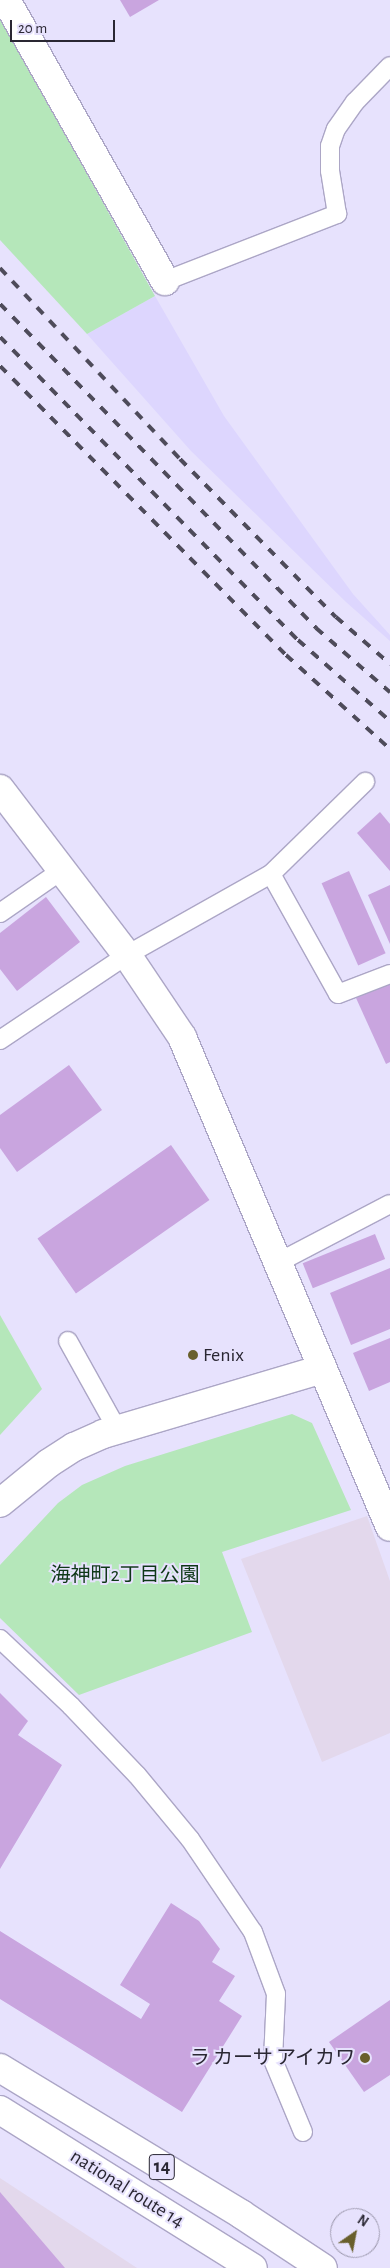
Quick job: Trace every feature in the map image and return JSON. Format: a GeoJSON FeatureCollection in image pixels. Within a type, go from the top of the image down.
{"type":"FeatureCollection","features":[{"type":"Feature","properties":{"kind":"main road"},"geometry":{"type":"LineString","coordinates":[[6,0],[165,281]]}},
{"type":"Feature","properties":{"kind":"main road"},"geometry":{"type":"LineString","coordinates":[[0,789],[127,955],[182,1038],[277,1263],[382,1492],[390,1528]]}},
{"type":"Feature","properties":{"kind":"main road"},"geometry":{"type":"LineString","coordinates":[[0,1503],[43,1468],[74,1447],[118,1431],[324,1369]]}},
{"type":"Feature","properties":{"kind":"main road","name":"national route 14"},"geometry":{"type":"LineString","coordinates":[[0,2068],[241,2214],[323,2268]]}},
{"type":"Feature","properties":{"kind":"main road","name":"national route 14"},"geometry":{"type":"LineString","coordinates":[[0,2110],[253,2268]]}},
{"type":"Feature","properties":{"kind":"lane"},"geometry":{"type":"LineString","coordinates":[[165,281],[338,214],[330,171],[330,146],[336,129],[355,102],[390,66]]}},
{"type":"Feature","properties":{"kind":"lane"},"geometry":{"type":"LineString","coordinates":[[0,1040],[127,955],[272,874],[364,782]]}},
{"type":"Feature","properties":{"kind":"lane"},"geometry":{"type":"LineString","coordinates":[[0,913],[62,870]]}},
{"type":"Feature","properties":{"kind":"lane"},"geometry":{"type":"LineString","coordinates":[[272,874],[338,994],[390,974]]}},
{"type":"Feature","properties":{"kind":"lane"},"geometry":{"type":"LineString","coordinates":[[277,1263],[390,1204]]}},
{"type":"Feature","properties":{"kind":"lane"},"geometry":{"type":"LineString","coordinates":[[68,1341],[118,1431]]}},
{"type":"Feature","properties":{"kind":"lane"},"geometry":{"type":"LineString","coordinates":[[0,1639],[71,1706],[137,1775],[190,1840],[252,1932],[276,1994],[273,2060],[303,2132]]}},
{"type":"Feature","properties":{"kind":"shaded area"},"geometry":{"type":"Polygon","coordinates":[[[155,296],[224,416],[353,594],[390,635],[390,641],[346,602],[191,451],[87,334],[155,296]]]}},
{"type":"Feature","properties":{"kind":"shaded area"},"geometry":{"type":"Polygon","coordinates":[[[367,1516],[390,1581],[390,1733],[322,1762],[241,1559],[367,1516]]]}},
{"type":"Feature","properties":{"kind":"shaded area"},"geometry":{"type":"Polygon","coordinates":[[[0,2178],[137,2268],[0,2268],[0,2178]]]}},
{"type":"Feature","properties":{"kind":"green space"},"geometry":{"type":"Polygon","coordinates":[[[0,18],[155,296],[87,334],[0,240],[0,18]]]}},
{"type":"Feature","properties":{"kind":"green space"},"geometry":{"type":"Polygon","coordinates":[[[0,1315],[42,1389],[0,1435],[0,1315]]]}},
{"type":"Feature","properties":{"kind":"green space","name":"海神町2丁目公園"},"geometry":{"type":"Polygon","coordinates":[[[292,1414],[312,1423],[351,1510],[222,1552],[252,1632],[79,1695],[0,1618],[0,1565],[58,1503],[82,1485],[125,1466],[292,1414]]]}},
{"type":"Feature","properties":{"kind":"building"},"geometry":{"type":"Polygon","coordinates":[[[120,0],[159,0],[130,17],[120,0]]]}},
{"type":"Feature","properties":{"kind":"building"},"geometry":{"type":"Polygon","coordinates":[[[380,812],[390,824],[390,871],[357,833],[380,812]]]}},
{"type":"Feature","properties":{"kind":"building"},"geometry":{"type":"Polygon","coordinates":[[[349,871],[386,953],[358,965],[322,883],[349,871]]]}},
{"type":"Feature","properties":{"kind":"building"},"geometry":{"type":"Polygon","coordinates":[[[390,885],[390,944],[368,895],[390,885]]]}},
{"type":"Feature","properties":{"kind":"building"},"geometry":{"type":"Polygon","coordinates":[[[46,897],[80,942],[17,991],[0,969],[0,933],[46,897]]]}},
{"type":"Feature","properties":{"kind":"building"},"geometry":{"type":"Polygon","coordinates":[[[390,983],[390,1062],[386,1064],[356,998],[390,983]]]}},
{"type":"Feature","properties":{"kind":"building"},"geometry":{"type":"Polygon","coordinates":[[[69,1065],[102,1110],[17,1172],[0,1148],[0,1115],[69,1065]]]}},
{"type":"Feature","properties":{"kind":"building"},"geometry":{"type":"Polygon","coordinates":[[[171,1145],[209,1200],[76,1293],[37,1238],[171,1145]]]}},
{"type":"Feature","properties":{"kind":"building"},"geometry":{"type":"Polygon","coordinates":[[[375,1234],[385,1259],[313,1288],[303,1263],[375,1234]]]}},
{"type":"Feature","properties":{"kind":"building"},"geometry":{"type":"Polygon","coordinates":[[[390,1268],[390,1329],[351,1345],[330,1293],[390,1268]]]}},
{"type":"Feature","properties":{"kind":"building"},"geometry":{"type":"Polygon","coordinates":[[[390,1338],[390,1382],[369,1391],[353,1353],[390,1338]]]}},
{"type":"Feature","properties":{"kind":"building"},"geometry":{"type":"Polygon","coordinates":[[[0,1693],[28,1721],[18,1735],[62,1765],[0,1869],[0,1693]]]}},
{"type":"Feature","properties":{"kind":"building"},"geometry":{"type":"Polygon","coordinates":[[[171,1903],[199,1921],[220,1949],[212,1962],[235,1976],[219,2001],[242,2016],[182,2112],[0,1999],[0,1931],[141,2019],[150,2004],[120,1985],[171,1903]]]}},
{"type":"Feature","properties":{"kind":"building","name":"ラ カーサ アイカワ"},"geometry":{"type":"Polygon","coordinates":[[[390,2000],[390,2075],[364,2092],[329,2042],[390,2000]]]}},
{"type":"Feature","properties":{"kind":"building"},"geometry":{"type":"Polygon","coordinates":[[[0,2192],[65,2268],[0,2268],[0,2192]]]}},
{"type":"Feature","properties":{"kind":"railway"},"geometry":{"type":"LineString","coordinates":[[0,268],[180,459],[336,617],[390,664]]}},
{"type":"Feature","properties":{"kind":"railway"},"geometry":{"type":"LineString","coordinates":[[0,304],[316,628],[390,692]]}},
{"type":"Feature","properties":{"kind":"railway"},"geometry":{"type":"LineString","coordinates":[[0,337],[298,640],[390,721]]}},
{"type":"Feature","properties":{"kind":"railway"},"geometry":{"type":"LineString","coordinates":[[0,366],[286,655],[390,749]]}},
{"type":"Feature","properties":{"kind":"place","name":"Fenix"},"geometry":{"type":"Point","coordinates":[193,1355]}},
{"type":"Feature","properties":{"kind":"place","name":"ラ カーサ アイカワ"},"geometry":{"type":"Point","coordinates":[365,2058]}}]}
